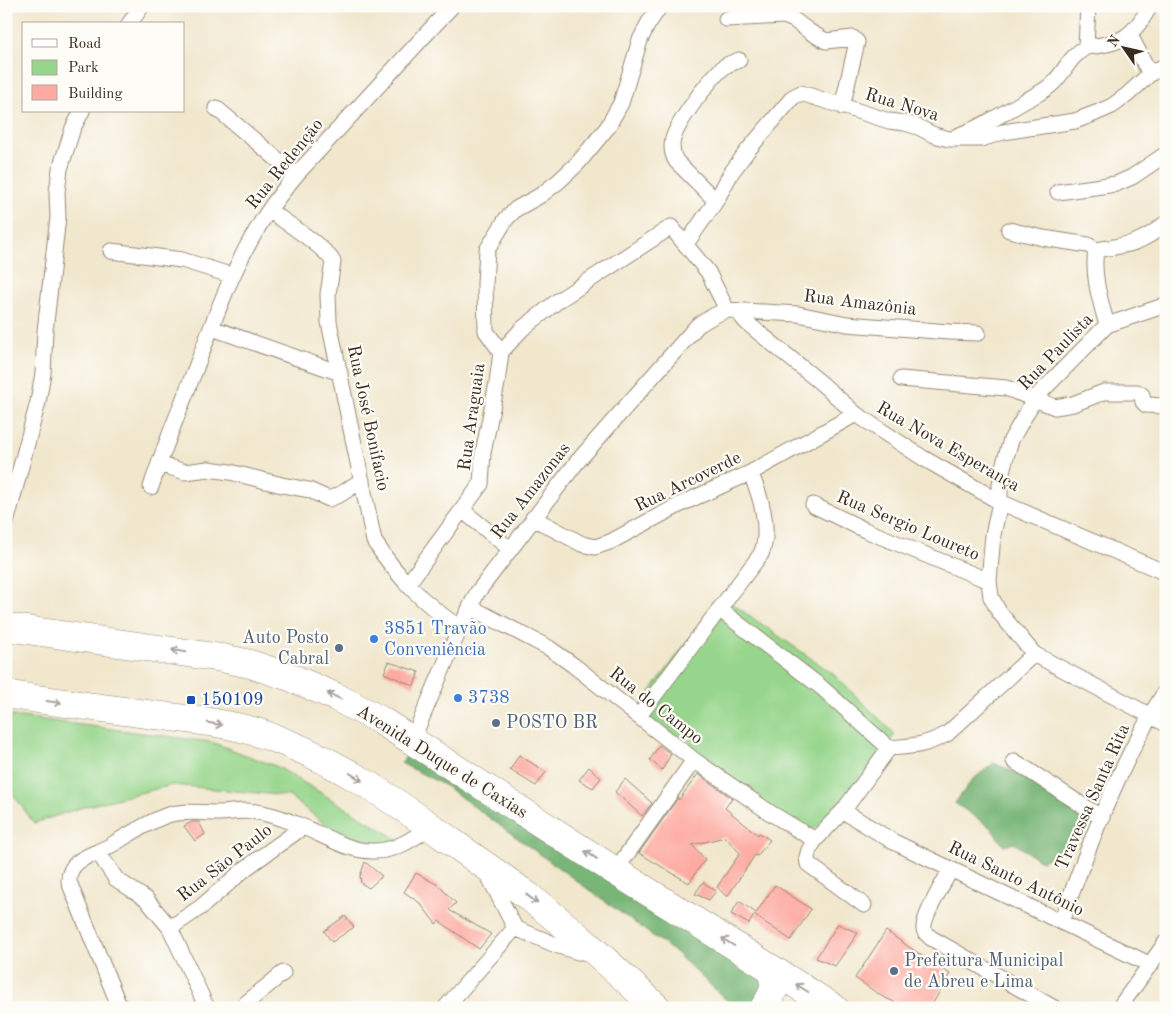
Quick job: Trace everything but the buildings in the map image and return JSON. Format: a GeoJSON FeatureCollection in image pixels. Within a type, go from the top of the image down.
{"type":"FeatureCollection","features":[{"type":"Feature","properties":{"kind":"highway","name":"Avenida Duque de Caxias"},"geometry":{"type":"LineString","coordinates":[[6,627],[213,656],[250,664],[290,677],[336,697],[380,720],[615,871],[834,1008]]}},
{"type":"Feature","properties":{"kind":"highway"},"geometry":{"type":"LineString","coordinates":[[6,694],[55,703],[214,723],[254,732],[282,741],[343,769],[529,896],[595,951],[657,1008]]}},
{"type":"Feature","properties":{"kind":"highway"},"geometry":{"type":"LineString","coordinates":[[764,1008],[775,988],[774,977],[770,968]]}},
{"type":"Feature","properties":{"kind":"street"},"geometry":{"type":"LineString","coordinates":[[130,22],[142,6]]}},
{"type":"Feature","properties":{"kind":"street","name":"Rua Redenção"},"geometry":{"type":"LineString","coordinates":[[152,487],[159,464],[233,276],[256,230],[296,175],[452,6]]}},
{"type":"Feature","properties":{"kind":"street"},"geometry":{"type":"LineString","coordinates":[[501,352],[486,331],[485,284],[487,250],[506,219],[516,209],[541,195],[559,181],[578,163],[607,128],[616,115],[621,103],[640,40],[660,6]]}},
{"type":"Feature","properties":{"kind":"street"},"geometry":{"type":"LineString","coordinates":[[1086,47],[1088,6]]}},
{"type":"Feature","properties":{"kind":"street"},"geometry":{"type":"LineString","coordinates":[[949,139],[974,130],[1046,89],[1054,82],[1070,60],[1086,47],[1110,43],[1130,35],[1139,26],[1150,6]]}},
{"type":"Feature","properties":{"kind":"street"},"geometry":{"type":"LineString","coordinates":[[726,19],[784,16],[794,20],[826,42],[853,38],[857,42],[842,107]]}},
{"type":"Feature","properties":{"kind":"street"},"geometry":{"type":"LineString","coordinates":[[1130,35],[1150,74]]}},
{"type":"Feature","properties":{"kind":"street"},"geometry":{"type":"LineString","coordinates":[[713,198],[676,161],[672,155],[673,140],[682,122],[713,78],[729,64],[740,60]]}},
{"type":"Feature","properties":{"kind":"street","name":"Rua Nova"},"geometry":{"type":"LineString","coordinates":[[686,244],[713,198],[748,150],[796,95],[801,93],[889,121],[912,124],[949,139],[981,139],[1003,132],[1075,121],[1112,106],[1150,74],[1166,65]]}},
{"type":"Feature","properties":{"kind":"street"},"geometry":{"type":"LineString","coordinates":[[216,108],[296,175]]}},
{"type":"Feature","properties":{"kind":"street"},"geometry":{"type":"LineString","coordinates":[[6,524],[38,402],[43,373],[45,331],[58,217],[57,192],[60,169],[73,128],[81,112]]}},
{"type":"Feature","properties":{"kind":"street"},"geometry":{"type":"LineString","coordinates":[[1058,192],[1116,184],[1132,178],[1166,154]]}},
{"type":"Feature","properties":{"kind":"street","name":"Rua José Bonifacio"},"geometry":{"type":"LineString","coordinates":[[270,211],[332,258],[334,266],[328,294],[329,322],[374,541],[407,586],[419,598],[460,628]]}},
{"type":"Feature","properties":{"kind":"street"},"geometry":{"type":"LineString","coordinates":[[1009,230],[1088,245],[1096,250],[1144,240],[1166,222]]}},
{"type":"Feature","properties":{"kind":"street","name":"Rua Araguaia"},"geometry":{"type":"LineString","coordinates":[[407,586],[480,484],[501,352],[522,329],[559,300],[671,226]]}},
{"type":"Feature","properties":{"kind":"street","name":"Rua Nova Esperança"},"geometry":{"type":"LineString","coordinates":[[671,226],[708,272],[732,311],[856,414],[923,458],[1000,502],[1166,573]]}},
{"type":"Feature","properties":{"kind":"street"},"geometry":{"type":"LineString","coordinates":[[1096,250],[1094,263],[1096,280],[1107,325]]}},
{"type":"Feature","properties":{"kind":"street"},"geometry":{"type":"LineString","coordinates":[[112,251],[182,260],[233,276]]}},
{"type":"Feature","properties":{"kind":"street","name":"Rua Paulista"},"geometry":{"type":"LineString","coordinates":[[1034,654],[999,612],[991,597],[989,581],[993,535],[1000,502],[1000,485],[1011,440],[1034,398],[1107,325],[1166,306]]}},
{"type":"Feature","properties":{"kind":"street","name":"Rua Amazônia"},"geometry":{"type":"LineString","coordinates":[[732,311],[798,314],[847,324],[978,333]]}},
{"type":"Feature","properties":{"kind":"street","name":"Rua Amazonas"},"geometry":{"type":"LineString","coordinates":[[412,741],[477,593],[532,518],[577,462],[698,325],[715,315],[732,311]]}},
{"type":"Feature","properties":{"kind":"street"},"geometry":{"type":"LineString","coordinates":[[212,328],[340,373]]}},
{"type":"Feature","properties":{"kind":"street"},"geometry":{"type":"LineString","coordinates":[[901,379],[953,385],[1006,388],[1055,407],[1073,404],[1104,392],[1136,392],[1142,395],[1143,402],[1146,405],[1166,406]]}},
{"type":"Feature","properties":{"kind":"street","name":"Rua Arcoverde"},"geometry":{"type":"LineString","coordinates":[[532,518],[582,544],[595,547],[610,542],[683,503],[750,473],[856,414]]}},
{"type":"Feature","properties":{"kind":"street"},"geometry":{"type":"LineString","coordinates":[[159,464],[185,472],[208,469],[230,472],[282,486],[309,490],[329,499],[341,494],[362,480]]}},
{"type":"Feature","properties":{"kind":"street"},"geometry":{"type":"LineString","coordinates":[[639,716],[761,554],[764,547],[765,526],[758,488],[750,473]]}},
{"type":"Feature","properties":{"kind":"street","name":"Rua Sergio Loureto"},"geometry":{"type":"LineString","coordinates":[[813,505],[865,530],[989,581]]}},
{"type":"Feature","properties":{"kind":"street"},"geometry":{"type":"LineString","coordinates":[[462,510],[510,549]]}},
{"type":"Feature","properties":{"kind":"street","name":"Rua do Campo"},"geometry":{"type":"LineString","coordinates":[[470,607],[550,648],[694,760],[769,812],[815,840]]}},
{"type":"Feature","properties":{"kind":"street"},"geometry":{"type":"LineString","coordinates":[[719,609],[820,687],[890,748],[914,747],[947,734],[1034,654],[1166,724]]}},
{"type":"Feature","properties":{"kind":"street","name":"Travessa Santa Rita"},"geometry":{"type":"LineString","coordinates":[[1061,922],[1124,764],[1150,715],[1166,690]]}},
{"type":"Feature","properties":{"kind":"street"},"geometry":{"type":"LineString","coordinates":[[864,905],[808,864],[807,857],[815,840],[844,811],[890,748]]}},
{"type":"Feature","properties":{"kind":"street"},"geometry":{"type":"LineString","coordinates":[[615,871],[694,760]]}},
{"type":"Feature","properties":{"kind":"street"},"geometry":{"type":"LineString","coordinates":[[1014,761],[1102,818]]}},
{"type":"Feature","properties":{"kind":"street"},"geometry":{"type":"LineString","coordinates":[[120,1008],[69,882],[69,873],[75,863],[154,820],[170,814],[186,812],[218,813],[248,811],[275,816],[353,848],[370,851],[382,851],[399,846],[415,838],[430,827]]}},
{"type":"Feature","properties":{"kind":"street","name":"Rua Santo Antônio"},"geometry":{"type":"LineString","coordinates":[[844,811],[894,842],[1151,965]]}},
{"type":"Feature","properties":{"kind":"street","name":"Rua São Paulo"},"geometry":{"type":"LineString","coordinates":[[170,928],[200,907],[246,868],[303,827]]}},
{"type":"Feature","properties":{"kind":"street"},"geometry":{"type":"LineString","coordinates":[[98,852],[116,879],[146,900],[170,928],[207,1008]]}},
{"type":"Feature","properties":{"kind":"street"},"geometry":{"type":"LineString","coordinates":[[482,864],[515,928],[533,937],[578,952],[595,951]]}},
{"type":"Feature","properties":{"kind":"street"},"geometry":{"type":"LineString","coordinates":[[950,869],[926,917],[923,928],[925,933],[1054,1008]]}},
{"type":"Feature","properties":{"kind":"street"},"geometry":{"type":"LineString","coordinates":[[445,1008],[515,928]]}},
{"type":"Feature","properties":{"kind":"street"},"geometry":{"type":"LineString","coordinates":[[1120,1008],[1166,942]]}},
{"type":"Feature","properties":{"kind":"street"},"geometry":{"type":"LineString","coordinates":[[240,1008],[283,973]]}},
{"type":"Feature","properties":{"kind":"green space"},"geometry":{"type":"Polygon","coordinates":[[[721,596],[832,673],[895,734],[841,808],[797,841],[636,711],[721,596]]]}},
{"type":"Feature","properties":{"kind":"green space"},"geometry":{"type":"Polygon","coordinates":[[[6,715],[211,742],[278,767],[399,840],[381,856],[330,828],[289,796],[172,785],[87,806],[34,823],[6,785],[6,715]]]}},
{"type":"Feature","properties":{"kind":"green space"},"geometry":{"type":"Polygon","coordinates":[[[411,751],[773,983],[755,1008],[735,1008],[675,952],[444,785],[401,763],[411,751]]]}},
{"type":"Feature","properties":{"kind":"green space"},"geometry":{"type":"Polygon","coordinates":[[[994,763],[1035,782],[1091,818],[1071,846],[1041,861],[1014,843],[1004,846],[990,827],[955,803],[972,780],[994,763]]]}},
{"type":"Feature","properties":{"kind":"place","name":"3851 Travão Conveniência"},"geometry":{"type":"Point","coordinates":[374,639]}},
{"type":"Feature","properties":{"kind":"place","name":"Auto Posto Cabral"},"geometry":{"type":"Point","coordinates":[339,648]}},
{"type":"Feature","properties":{"kind":"place","name":"3738"},"geometry":{"type":"Point","coordinates":[458,698]}},
{"type":"Feature","properties":{"kind":"place","name":"150109"},"geometry":{"type":"Point","coordinates":[191,700]}},
{"type":"Feature","properties":{"kind":"place","name":"POSTO BR"},"geometry":{"type":"Point","coordinates":[496,723]}},
{"type":"Feature","properties":{"kind":"place","name":"Prefeitura Municipal de Abreu e Lima"},"geometry":{"type":"Point","coordinates":[894,971]}}]}
